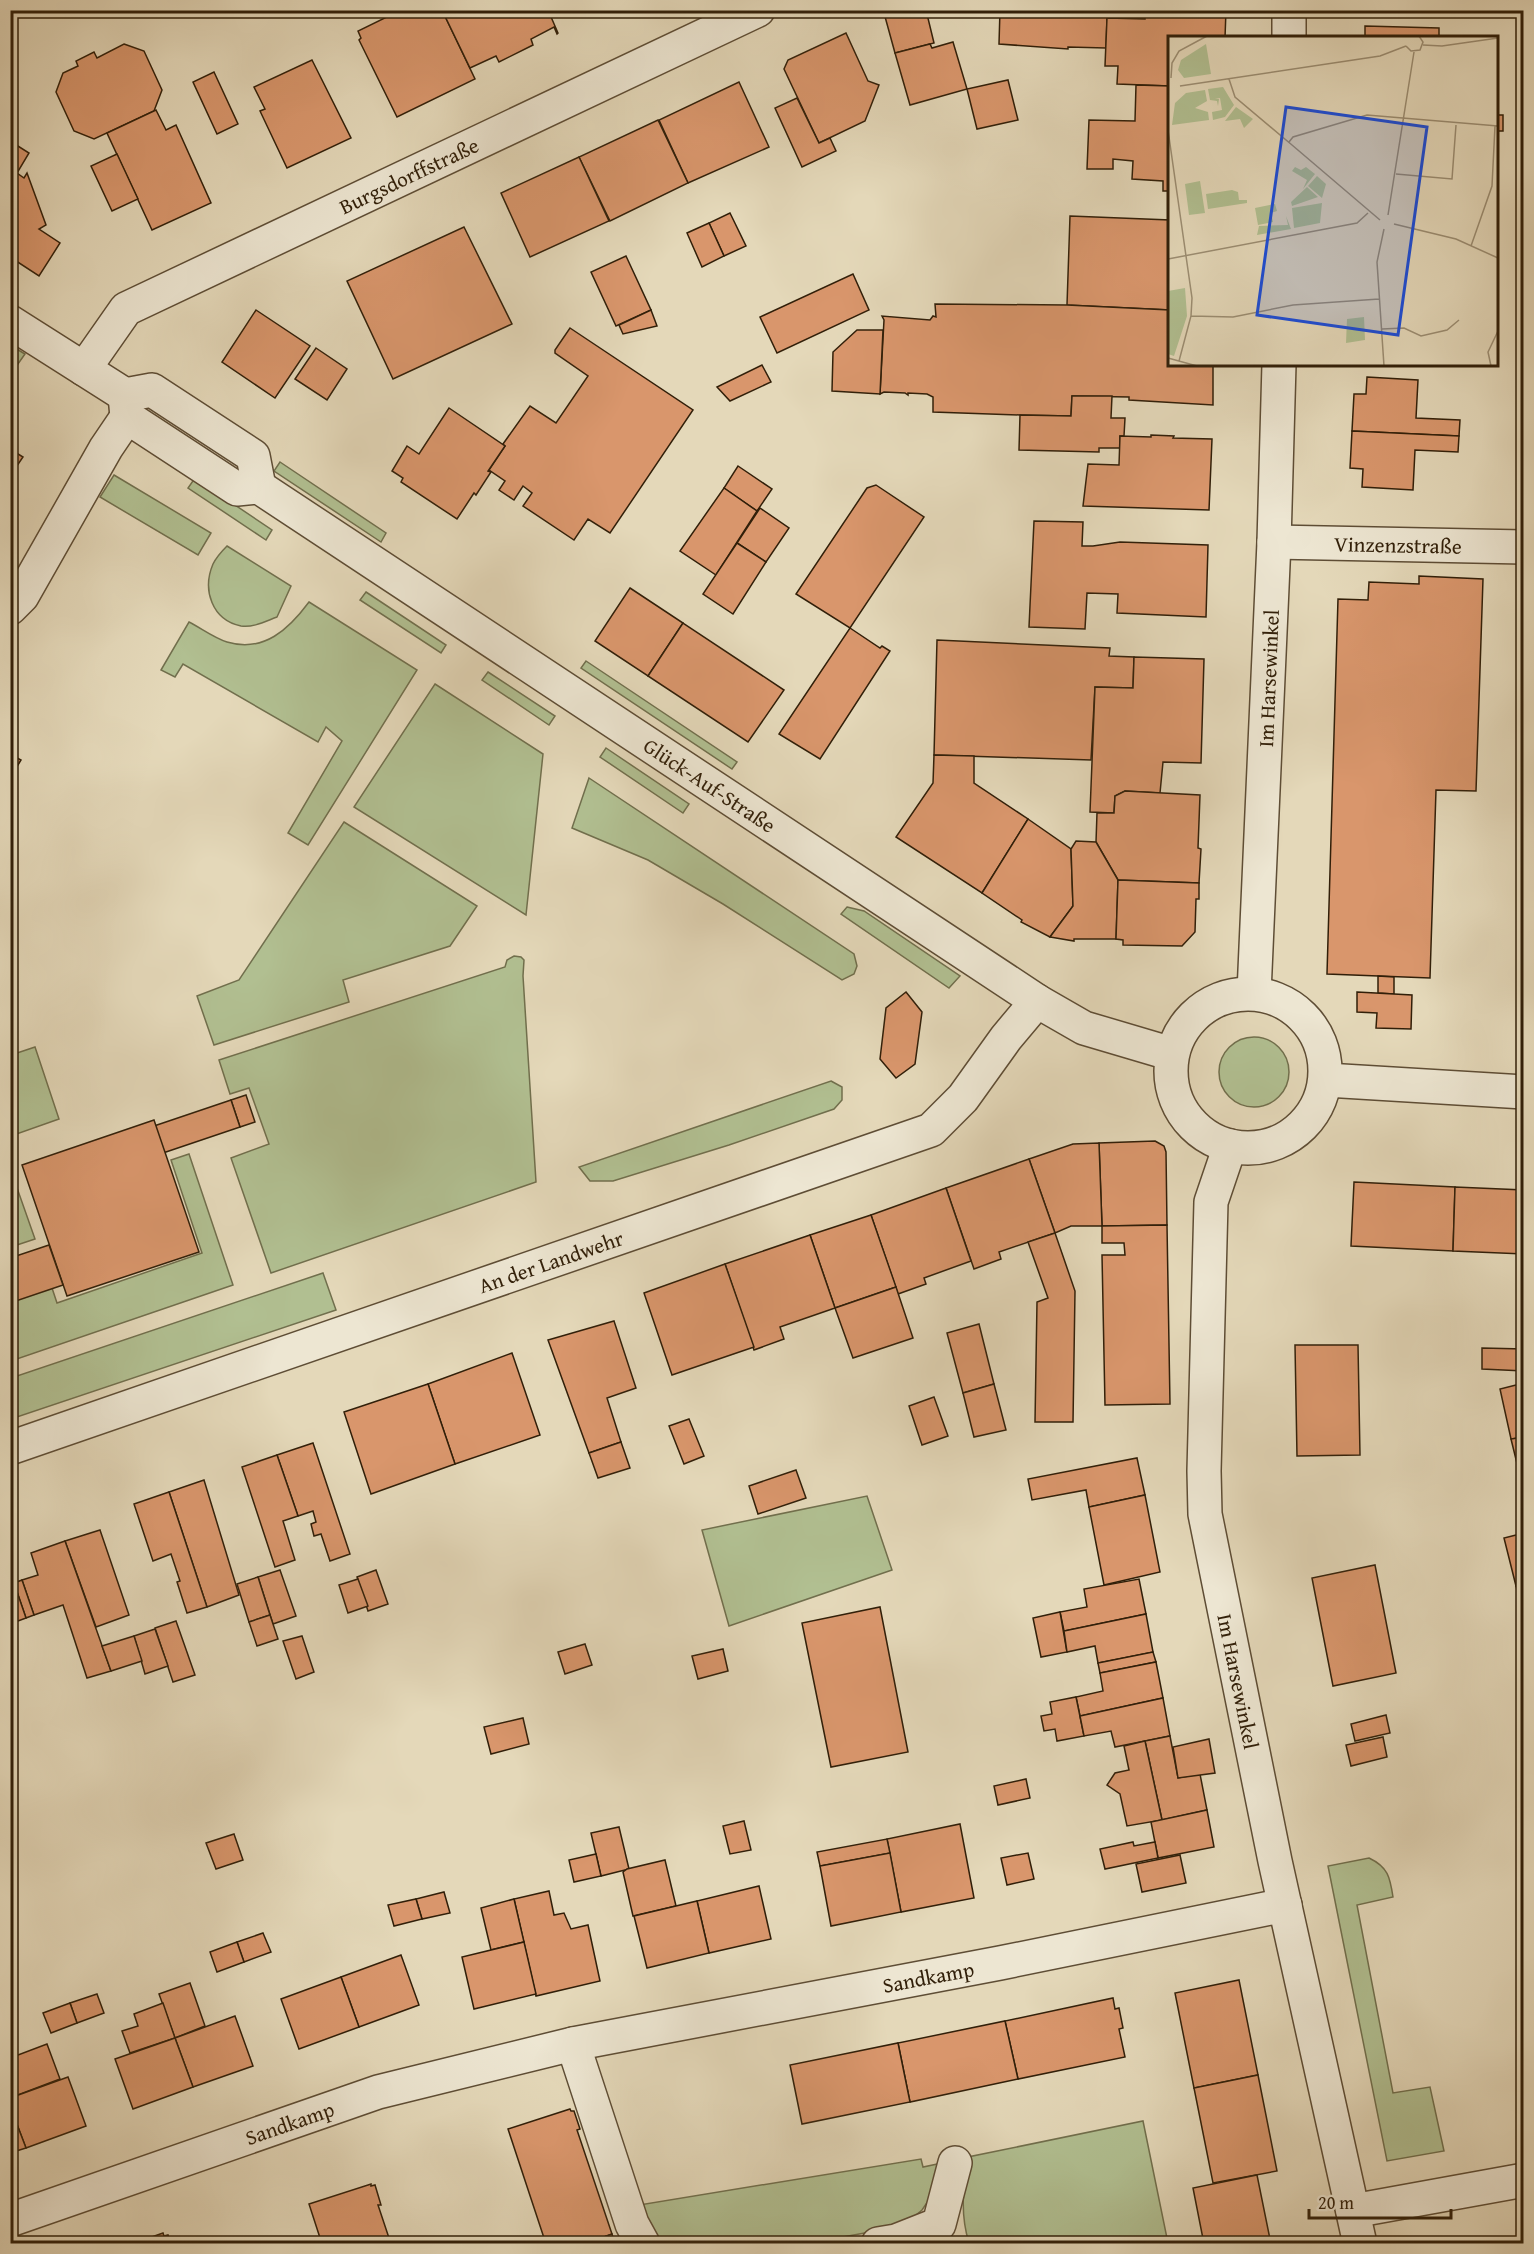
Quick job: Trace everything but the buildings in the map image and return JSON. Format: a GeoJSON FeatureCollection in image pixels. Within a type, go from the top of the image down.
{"type":"FeatureCollection","features":[{"type":"Feature","properties":{"kind":"street","name":"Burgsdorffstraße"},"geometry":{"type":"LineString","coordinates":[[84,369],[126,309],[758,10]]}},
{"type":"Feature","properties":{"kind":"street"},"geometry":{"type":"LineString","coordinates":[[1288,36],[1289,10]]}},
{"type":"Feature","properties":{"kind":"street"},"geometry":{"type":"LineString","coordinates":[[10,322],[84,369],[126,406],[106,448],[22,596],[10,608]]}},
{"type":"Feature","properties":{"kind":"street","name":"Im Harsewinkel"},"geometry":{"type":"LineString","coordinates":[[1254,993],[1259,934],[1279,366]]}},
{"type":"Feature","properties":{"kind":"street","name":"Glück-Auf-Straße"},"geometry":{"type":"LineString","coordinates":[[126,406],[152,390],[253,456],[259,487],[1037,1001],[1084,1028],[1172,1054]]}},
{"type":"Feature","properties":{"kind":"street","name":"Vinzenzstraße"},"geometry":{"type":"LineString","coordinates":[[1274,542],[1524,547]]}},
{"type":"Feature","properties":{"kind":"street"},"geometry":{"type":"LineString","coordinates":[[1254,993],[1279,999],[1300,1012],[1316,1032],[1325,1055],[1326,1080],[1318,1105],[1303,1126],[1281,1141],[1256,1148],[1230,1146],[1208,1137],[1190,1121],[1177,1101],[1171,1078],[1172,1054],[1180,1033],[1194,1015],[1212,1002],[1232,995],[1254,993]]}},
{"type":"Feature","properties":{"kind":"street","name":"An der Landwehr"},"geometry":{"type":"LineString","coordinates":[[10,1448],[931,1130],[963,1098],[1006,1038],[1037,1001]]}},
{"type":"Feature","properties":{"kind":"street"},"geometry":{"type":"LineString","coordinates":[[1326,1080],[1524,1092]]}},
{"type":"Feature","properties":{"kind":"street","name":"Im Harsewinkel"},"geometry":{"type":"LineString","coordinates":[[1230,1146],[1211,1202],[1204,1471],[1205,1514],[1285,1905],[1360,2244]]}},
{"type":"Feature","properties":{"kind":"street","name":"Sandkamp"},"geometry":{"type":"LineString","coordinates":[[10,2220],[378,2092],[573,2044],[1000,1963],[1285,1905]]}},
{"type":"Feature","properties":{"kind":"street"},"geometry":{"type":"LineString","coordinates":[[573,2044],[632,2224],[643,2244]]}},
{"type":"Feature","properties":{"kind":"street"},"geometry":{"type":"LineString","coordinates":[[878,2244],[896,2241],[939,2224],[954,2163]]}},
{"type":"Feature","properties":{"kind":"street"},"geometry":{"type":"LineString","coordinates":[[1353,2211],[1524,2180]]}},
{"type":"Feature","properties":{"kind":"green space"},"geometry":{"type":"Polygon","coordinates":[[[10,345],[25,354],[13,371],[11,370],[10,345]]]}},
{"type":"Feature","properties":{"kind":"green space"},"geometry":{"type":"Polygon","coordinates":[[[280,462],[386,533],[381,542],[274,471],[280,462]]]}},
{"type":"Feature","properties":{"kind":"green space"},"geometry":{"type":"Polygon","coordinates":[[[114,475],[211,533],[198,555],[100,497],[114,475]]]}},
{"type":"Feature","properties":{"kind":"green space"},"geometry":{"type":"Polygon","coordinates":[[[195,478],[272,530],[266,540],[188,488],[195,478]]]}},
{"type":"Feature","properties":{"kind":"green space"},"geometry":{"type":"Polygon","coordinates":[[[227,546],[291,586],[277,617],[255,625],[241,626],[231,623],[216,611],[209,593],[210,574],[214,562],[227,546]]]}},
{"type":"Feature","properties":{"kind":"green space"},"geometry":{"type":"Polygon","coordinates":[[[366,592],[446,645],[441,653],[360,600],[366,592]]]}},
{"type":"Feature","properties":{"kind":"green space"},"geometry":{"type":"Polygon","coordinates":[[[309,602],[417,670],[308,845],[288,833],[342,741],[326,727],[318,742],[183,664],[175,677],[161,670],[189,622],[227,642],[240,645],[253,644],[264,641],[284,629],[309,602]]]}},
{"type":"Feature","properties":{"kind":"green space"},"geometry":{"type":"Polygon","coordinates":[[[586,661],[737,762],[732,769],[581,668],[586,661]]]}},
{"type":"Feature","properties":{"kind":"green space"},"geometry":{"type":"Polygon","coordinates":[[[488,672],[555,716],[549,725],[482,680],[488,672]]]}},
{"type":"Feature","properties":{"kind":"green space"},"geometry":{"type":"Polygon","coordinates":[[[435,684],[543,754],[526,915],[354,807],[435,684]]]}},
{"type":"Feature","properties":{"kind":"green space"},"geometry":{"type":"Polygon","coordinates":[[[606,748],[689,804],[683,813],[600,757],[606,748]]]}},
{"type":"Feature","properties":{"kind":"green space"},"geometry":{"type":"Polygon","coordinates":[[[589,778],[854,954],[857,966],[854,974],[842,980],[723,904],[648,860],[572,828],[589,778]]]}},
{"type":"Feature","properties":{"kind":"green space"},"geometry":{"type":"Polygon","coordinates":[[[344,822],[477,906],[450,946],[343,980],[349,1002],[214,1045],[197,996],[239,980],[344,822]]]}},
{"type":"Feature","properties":{"kind":"green space"},"geometry":{"type":"Polygon","coordinates":[[[847,907],[864,911],[960,976],[949,988],[841,914],[847,907]]]}},
{"type":"Feature","properties":{"kind":"green space"},"geometry":{"type":"Polygon","coordinates":[[[514,956],[524,960],[523,976],[536,1182],[271,1273],[231,1158],[269,1144],[249,1088],[230,1094],[219,1060],[505,967],[507,960],[514,956]]]}},
{"type":"Feature","properties":{"kind":"green space"},"geometry":{"type":"Polygon","coordinates":[[[1254,1037],[1273,1043],[1283,1053],[1289,1072],[1283,1091],[1273,1101],[1254,1107],[1235,1101],[1225,1091],[1219,1072],[1225,1053],[1235,1043],[1254,1037]]]}},
{"type":"Feature","properties":{"kind":"green space"},"geometry":{"type":"Polygon","coordinates":[[[35,1047],[59,1119],[11,1136],[11,1055],[35,1047]]]}},
{"type":"Feature","properties":{"kind":"green space"},"geometry":{"type":"Polygon","coordinates":[[[831,1081],[842,1087],[842,1100],[834,1109],[729,1145],[613,1181],[590,1181],[579,1167],[831,1081]]]}},
{"type":"Feature","properties":{"kind":"green space"},"geometry":{"type":"Polygon","coordinates":[[[189,1154],[233,1285],[11,1361],[10,1302],[52,1288],[57,1303],[202,1253],[171,1160],[189,1154]]]}},
{"type":"Feature","properties":{"kind":"green space"},"geometry":{"type":"Polygon","coordinates":[[[10,1168],[35,1239],[11,1247],[10,1247],[10,1168]]]}},
{"type":"Feature","properties":{"kind":"green space"},"geometry":{"type":"Polygon","coordinates":[[[323,1273],[336,1310],[11,1419],[11,1378],[323,1273]]]}},
{"type":"Feature","properties":{"kind":"green space"},"geometry":{"type":"Polygon","coordinates":[[[867,1496],[892,1570],[729,1626],[702,1530],[867,1496]]]}},
{"type":"Feature","properties":{"kind":"green space"},"geometry":{"type":"Polygon","coordinates":[[[1369,1858],[1387,1873],[1393,1897],[1357,1905],[1393,2093],[1430,2087],[1444,2151],[1387,2161],[1328,1866],[1369,1858]]]}},
{"type":"Feature","properties":{"kind":"green space"},"geometry":{"type":"Polygon","coordinates":[[[1143,2121],[1168,2243],[969,2243],[964,2222],[963,2200],[968,2157],[1143,2121]]]}},
{"type":"Feature","properties":{"kind":"green space"},"geometry":{"type":"Polygon","coordinates":[[[921,2159],[923,2167],[942,2163],[933,2194],[922,2210],[910,2220],[892,2228],[810,2243],[657,2243],[639,2205],[921,2159]]]}}]}
